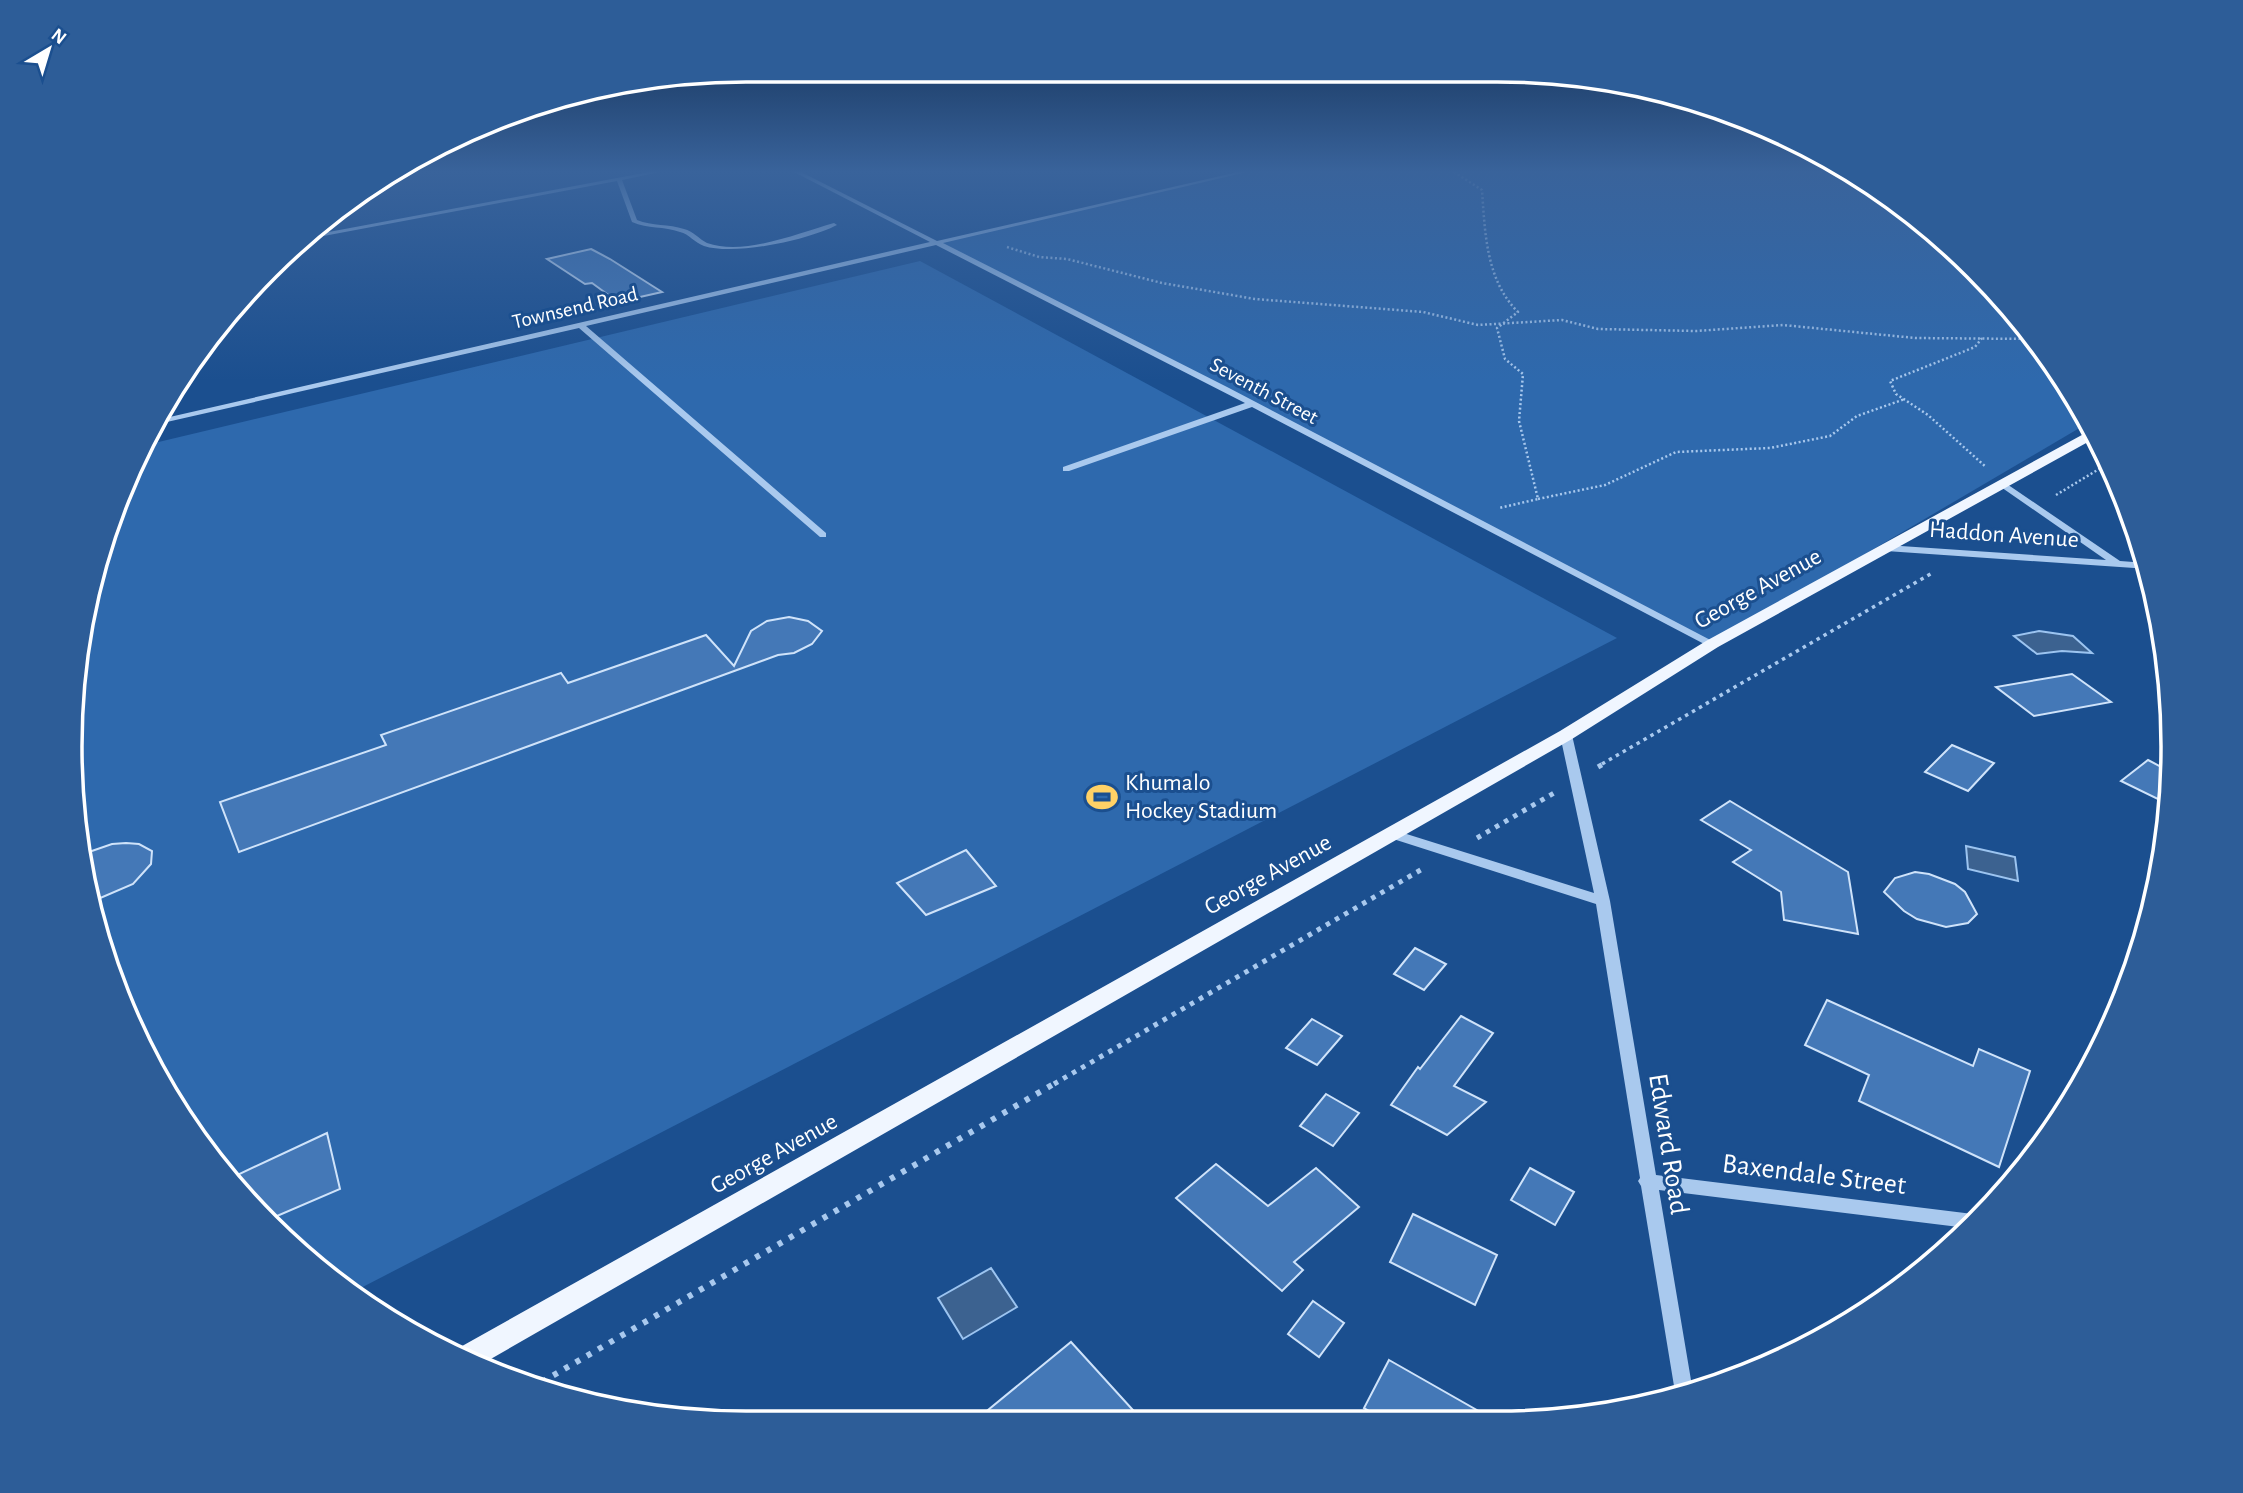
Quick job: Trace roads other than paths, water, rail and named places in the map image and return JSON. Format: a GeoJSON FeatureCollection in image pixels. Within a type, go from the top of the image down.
{"type":"FeatureCollection","features":[{"type":"Feature","properties":{"kind":"main road","name":"George Avenue"},"geometry":{"type":"LineString","coordinates":[[476,1353],[1566,735],[1712,645],[2085,439]]}},
{"type":"Feature","properties":{"kind":"street"},"geometry":{"type":"LineString","coordinates":[[702,242],[722,247],[762,242]]}},
{"type":"Feature","properties":{"kind":"street","name":"Townsend Road"},"geometry":{"type":"LineString","coordinates":[[168,420],[937,242]]}},
{"type":"Feature","properties":{"kind":"street","name":"Seventh Street"},"geometry":{"type":"LineString","coordinates":[[937,242],[1712,645]]}},
{"type":"Feature","properties":{"kind":"street"},"geometry":{"type":"LineString","coordinates":[[580,325],[822,535]]}},
{"type":"Feature","properties":{"kind":"street"},"geometry":{"type":"LineString","coordinates":[[1066,469],[1252,404]]}},
{"type":"Feature","properties":{"kind":"street","name":"Haddon Avenue"},"geometry":{"type":"LineString","coordinates":[[2001,483],[2119,564]]}},
{"type":"Feature","properties":{"kind":"street","name":"Haddon Avenue"},"geometry":{"type":"LineString","coordinates":[[1886,548],[2135,565]]}},
{"type":"Feature","properties":{"kind":"street","name":"Edward Road"},"geometry":{"type":"LineString","coordinates":[[1566,735],[1603,901],[1682,1384]]}},
{"type":"Feature","properties":{"kind":"street"},"geometry":{"type":"LineString","coordinates":[[1392,834],[1603,901]]}},
{"type":"Feature","properties":{"kind":"street","name":"Baxendale Street"},"geometry":{"type":"LineString","coordinates":[[1647,1181],[1963,1219]]}},
{"type":"Feature","properties":{"kind":"place","name":"Khumalo Hockey Stadium"},"geometry":{"type":"Point","coordinates":[1102,797]}}]}
